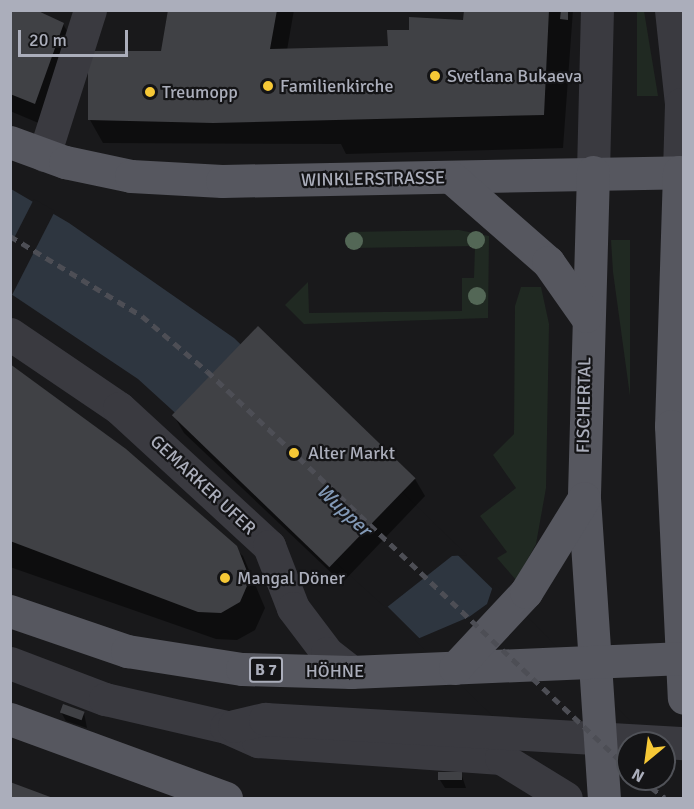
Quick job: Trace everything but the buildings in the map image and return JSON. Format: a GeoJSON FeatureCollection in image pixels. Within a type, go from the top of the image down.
{"type":"FeatureCollection","features":[{"type":"Feature","properties":{"kind":"main road","name":"WINKLERSTRASSE"},"geometry":{"type":"LineString","coordinates":[[10,142],[55,158],[131,176],[222,181],[681,172]]}},
{"type":"Feature","properties":{"kind":"main road","name":"FISCHERTAL"},"geometry":{"type":"LineString","coordinates":[[593,172],[586,316],[584,498],[604,798]]}},
{"type":"Feature","properties":{"kind":"main road"},"geometry":{"type":"LineString","coordinates":[[681,172],[679,563],[684,698]]}},
{"type":"Feature","properties":{"kind":"main road"},"geometry":{"type":"LineString","coordinates":[[452,178],[548,262],[586,316]]}},
{"type":"Feature","properties":{"kind":"main road"},"geometry":{"type":"LineString","coordinates":[[455,668],[526,592],[584,498]]}},
{"type":"Feature","properties":{"kind":"main road","name":"HÖHNE"},"geometry":{"type":"LineString","coordinates":[[10,611],[127,651],[242,669],[351,672],[595,663]]}},
{"type":"Feature","properties":{"kind":"main road","name":"B 7"},"geometry":{"type":"LineString","coordinates":[[595,663],[682,658]]}},
{"type":"Feature","properties":{"kind":"main road"},"geometry":{"type":"LineString","coordinates":[[10,719],[226,798]]}},
{"type":"Feature","properties":{"kind":"street"},"geometry":{"type":"LineString","coordinates":[[55,158],[90,10]]}},
{"type":"Feature","properties":{"kind":"street","name":"FISCHERTAL"},"geometry":{"type":"LineString","coordinates":[[593,172],[597,10]]}},
{"type":"Feature","properties":{"kind":"street"},"geometry":{"type":"LineString","coordinates":[[670,10],[681,104],[681,172]]}},
{"type":"Feature","properties":{"kind":"street","name":"GEMARKER UFER"},"geometry":{"type":"LineString","coordinates":[[10,334],[119,408],[269,546],[293,608],[310,634],[351,672]]}},
{"type":"Feature","properties":{"kind":"street"},"geometry":{"type":"LineString","coordinates":[[10,663],[105,699],[226,727],[270,743],[501,758],[560,794]]}},
{"type":"Feature","properties":{"kind":"street"},"geometry":{"type":"LineString","coordinates":[[226,727],[265,719],[616,736]]}},
{"type":"Feature","properties":{"kind":"shaded area"},"geometry":{"type":"Polygon","coordinates":[[[637,11],[644,11],[658,96],[637,96],[637,11]]]}},
{"type":"Feature","properties":{"kind":"shaded area"},"geometry":{"type":"Polygon","coordinates":[[[459,230],[489,236],[488,318],[304,324],[285,305],[308,282],[309,313],[462,311],[462,278],[474,278],[475,246],[352,248],[345,242],[349,232],[459,230]]]}},
{"type":"Feature","properties":{"kind":"shaded area"},"geometry":{"type":"Polygon","coordinates":[[[611,240],[630,240],[630,396],[613,272],[611,240]]]}},
{"type":"Feature","properties":{"kind":"shaded area"},"geometry":{"type":"Polygon","coordinates":[[[521,287],[541,287],[549,324],[546,488],[536,544],[516,580],[497,558],[507,552],[480,516],[516,488],[493,455],[514,434],[515,306],[521,287]]]}},
{"type":"Feature","properties":{"kind":"water","name":"Wupper"},"geometry":{"type":"Polygon","coordinates":[[[11,189],[69,223],[234,338],[532,627],[618,731],[616,731],[616,791],[676,791],[683,798],[580,798],[387,606],[138,379],[11,294],[11,189]]]}},
{"type":"Feature","properties":{"kind":"pier"},"geometry":{"type":"Polygon","coordinates":[[[34,199],[55,211],[11,297],[11,244],[34,199]]]}},
{"type":"Feature","properties":{"kind":"pier"},"geometry":{"type":"Polygon","coordinates":[[[392,482],[467,555],[452,556],[386,608],[324,552],[392,482]]]}},
{"type":"Feature","properties":{"kind":"pier"},"geometry":{"type":"Polygon","coordinates":[[[494,583],[640,731],[616,731],[616,791],[676,791],[676,765],[684,772],[683,798],[576,798],[415,640],[469,617],[487,604],[494,583]]]}},
{"type":"Feature","properties":{"kind":"railway"},"geometry":{"type":"LineString","coordinates":[[10,236],[142,316],[207,371],[616,757]]}},
{"type":"Feature","properties":{"kind":"railway"},"geometry":{"type":"LineString","coordinates":[[656,791],[665,798]]}},
{"type":"Feature","properties":{"kind":"place","name":"Svetlana Bukaeva"},"geometry":{"type":"Point","coordinates":[435,76]}},
{"type":"Feature","properties":{"kind":"place","name":"Familienkirche"},"geometry":{"type":"Point","coordinates":[268,86]}},
{"type":"Feature","properties":{"kind":"place","name":"Treumopp"},"geometry":{"type":"Point","coordinates":[150,92]}},
{"type":"Feature","properties":{"kind":"place","name":"Alter Markt"},"geometry":{"type":"Point","coordinates":[294,453]}},
{"type":"Feature","properties":{"kind":"place","name":"Mangal Döner"},"geometry":{"type":"Point","coordinates":[225,578]}}]}
